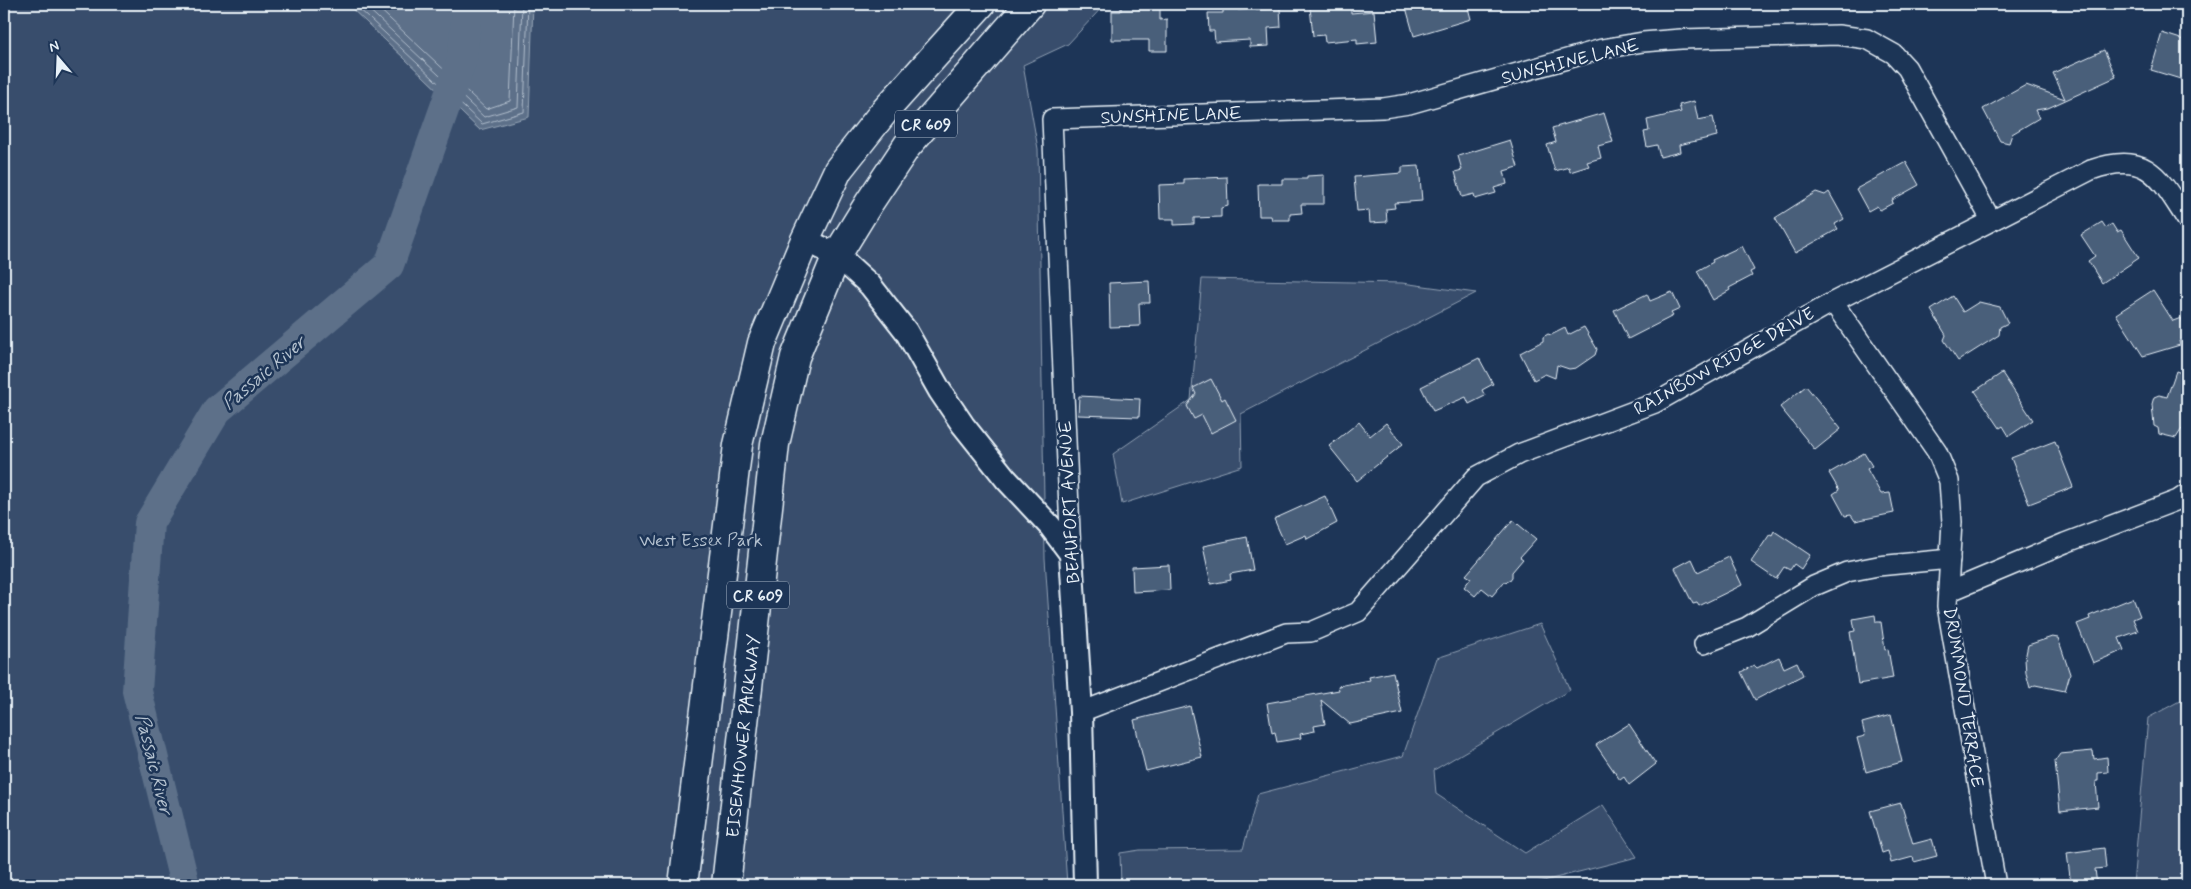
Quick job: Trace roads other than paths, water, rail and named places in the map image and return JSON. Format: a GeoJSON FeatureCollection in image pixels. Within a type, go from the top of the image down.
{"type":"FeatureCollection","features":[{"type":"Feature","properties":{"kind":"main road","name":"CR 609"},"geometry":{"type":"LineString","coordinates":[[683,885],[738,445],[762,344],[805,240],[838,170],[883,114],[980,4]]}},
{"type":"Feature","properties":{"kind":"main road","name":"EISENHOWER PARKWAY"},"geometry":{"type":"LineString","coordinates":[[726,885],[775,444],[795,356],[837,255],[868,203],[907,146],[1030,4]]}},
{"type":"Feature","properties":{"kind":"street","name":"SUNSHINE LANE"},"geometry":{"type":"LineString","coordinates":[[1052,119],[1383,108],[1409,104],[1602,50],[1643,42],[1681,39],[1838,35],[1867,39],[1894,54],[1907,68],[1991,220]]}},
{"type":"Feature","properties":{"kind":"street","name":"BEAUFORT AVENUE"},"geometry":{"type":"LineString","coordinates":[[1052,119],[1071,554],[1081,712],[1085,885]]}},
{"type":"Feature","properties":{"kind":"street","name":"RAINBOW RIDGE DRIVE"},"geometry":{"type":"LineString","coordinates":[[1081,712],[1286,633],[1311,632],[1358,612],[1476,477],[1519,454],[1655,403],[1833,302],[2091,170],[2120,162],[2135,163],[2150,170],[2163,183],[2187,220]]}},
{"type":"Feature","properties":{"kind":"street"},"geometry":{"type":"LineString","coordinates":[[805,240],[837,255],[870,285],[896,315],[940,391],[963,425],[1006,479],[1050,526],[1071,554]]}},
{"type":"Feature","properties":{"kind":"street","name":"DRUMMOND TERRACE"},"geometry":{"type":"LineString","coordinates":[[1833,302],[1937,452],[1949,482],[1952,522],[1948,606],[1956,662],[1996,885]]}},
{"type":"Feature","properties":{"kind":"street"},"geometry":{"type":"LineString","coordinates":[[1948,592],[2065,543],[2178,500],[2187,494]]}},
{"type":"Feature","properties":{"kind":"street"},"geometry":{"type":"LineString","coordinates":[[1704,644],[1748,627],[1814,586],[1848,572],[1878,566],[1950,559]]}},
{"type":"Feature","properties":{"kind":"water"},"geometry":{"type":"Polygon","coordinates":[[[347,4],[533,4],[529,117],[480,130],[347,4]]]}},
{"type":"Feature","properties":{"kind":"waterway","name":"Passaic River"},"geometry":{"type":"LineString","coordinates":[[185,885],[137,691],[149,523],[217,410],[389,265],[462,59],[468,4]]}},
{"type":"Feature","properties":{"kind":"park label","name":"West Essex Park"},"geometry":{"type":"Point","coordinates":[701,540]}}]}
